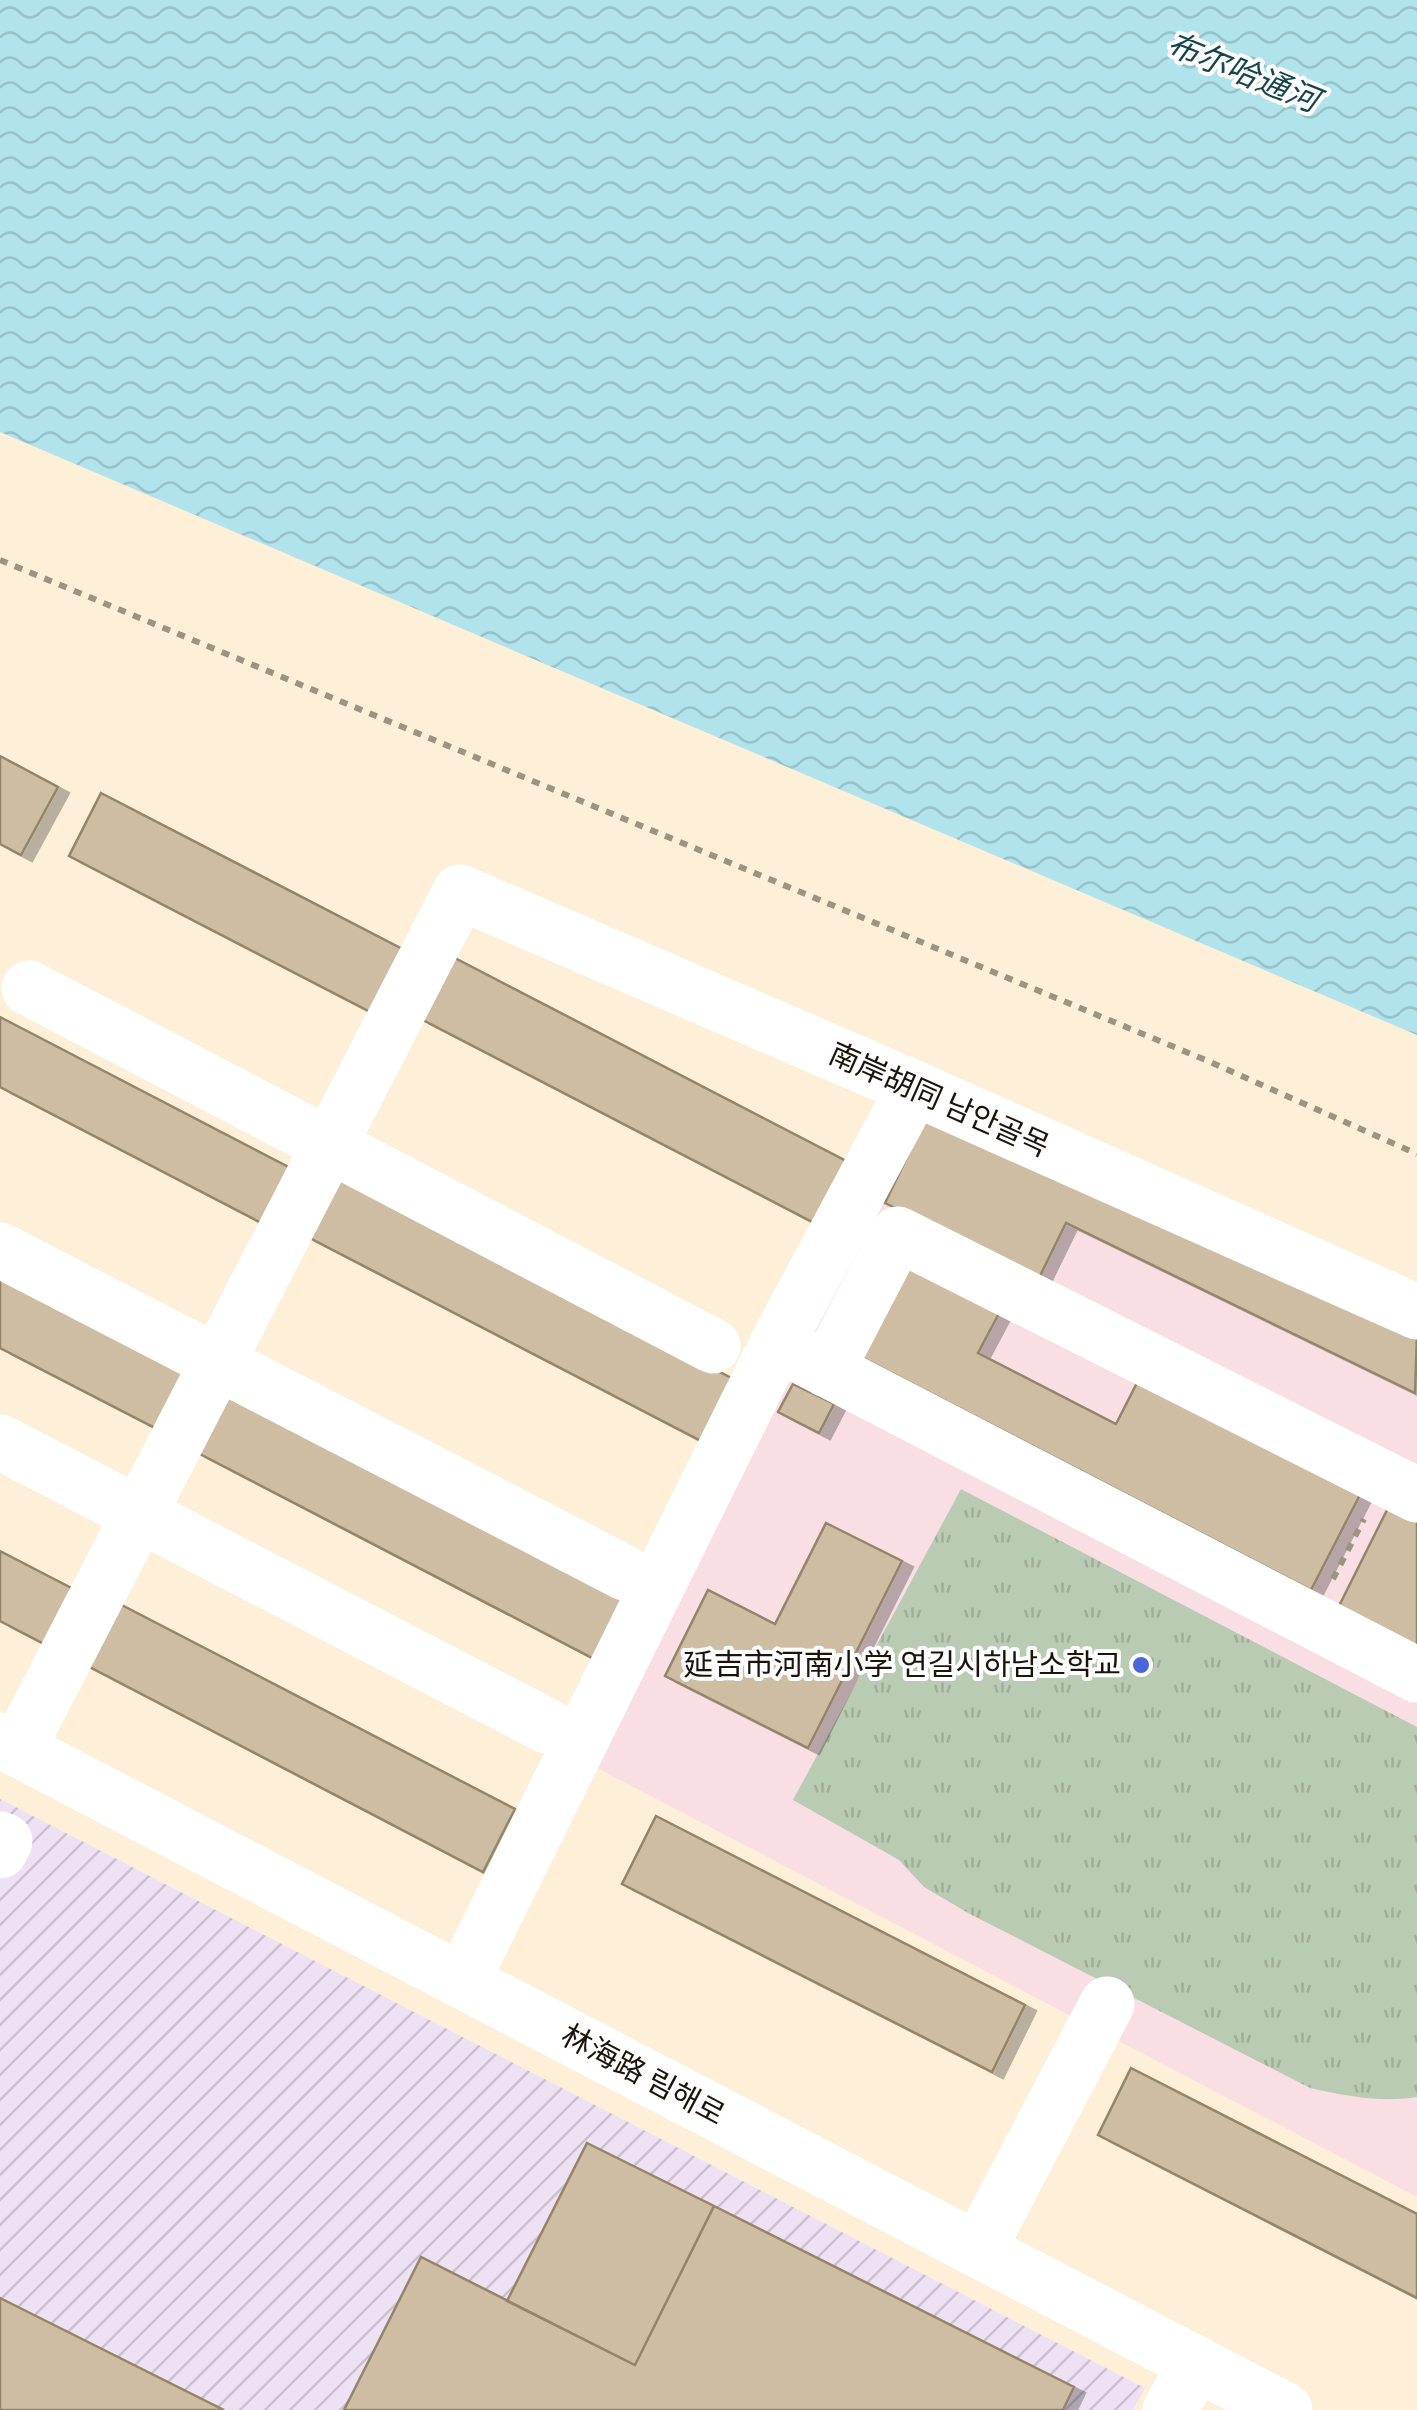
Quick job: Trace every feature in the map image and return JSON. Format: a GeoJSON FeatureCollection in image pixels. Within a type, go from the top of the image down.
{"type":"FeatureCollection","features":[{"type":"Feature","properties":{"kind":"street","name":"南岸胡同 남안골목"},"geometry":{"type":"LineString","coordinates":[[329,1145],[460,892],[1417,1312]]}},
{"type":"Feature","properties":{"kind":"street"},"geometry":{"type":"LineString","coordinates":[[28,988],[713,1346]]}},
{"type":"Feature","properties":{"kind":"street"},"geometry":{"type":"LineString","coordinates":[[462,1980],[778,1342],[914,1088]]}},
{"type":"Feature","properties":{"kind":"street"},"geometry":{"type":"LineString","coordinates":[[9,1745],[139,1515],[329,1145]]}},
{"type":"Feature","properties":{"kind":"street"},"geometry":{"type":"LineString","coordinates":[[827,1370],[898,1234],[1401,1487]]}},
{"type":"Feature","properties":{"kind":"street"},"geometry":{"type":"LineString","coordinates":[[0,1250],[625,1573]]}},
{"type":"Feature","properties":{"kind":"street"},"geometry":{"type":"LineString","coordinates":[[778,1342],[1417,1675]]}},
{"type":"Feature","properties":{"kind":"street"},"geometry":{"type":"LineString","coordinates":[[0,1442],[547,1726]]}},
{"type":"Feature","properties":{"kind":"street","name":"林海路 림해로"},"geometry":{"type":"LineString","coordinates":[[9,1745],[978,2250],[1183,2387],[1286,2410]]}},
{"type":"Feature","properties":{"kind":"street"},"geometry":{"type":"LineString","coordinates":[[0,1838],[5,1841],[0,1850]]}},
{"type":"Feature","properties":{"kind":"street"},"geometry":{"type":"LineString","coordinates":[[978,2250],[1107,2004]]}},
{"type":"Feature","properties":{"kind":"path"},"geometry":{"type":"LineString","coordinates":[[0,560],[1208,1061],[1417,1154]]}},
{"type":"Feature","properties":{"kind":"path"},"geometry":{"type":"LineString","coordinates":[[1312,1620],[1401,1487]]}},
{"type":"Feature","properties":{"kind":"shaded area","name":"延吉市河南小学 연길시하남소학교"},"geometry":{"type":"Polygon","coordinates":[[[929,1095],[1417,1321],[1417,2197],[597,1768],[929,1095]]]}},
{"type":"Feature","properties":{"kind":"shaded area"},"geometry":{"type":"Polygon","coordinates":[[[0,1799],[1145,2388],[1133,2410],[0,2410],[0,1799]]]}},
{"type":"Feature","properties":{"kind":"green space"},"geometry":{"type":"Polygon","coordinates":[[[961,1489],[1417,1727],[1417,2097],[1377,2099],[1310,2088],[968,1913],[924,1887],[899,1860],[793,1800],[961,1489]]]}},
{"type":"Feature","properties":{"kind":"water","name":"布尔哈通河"},"geometry":{"type":"Polygon","coordinates":[[[0,0],[1417,0],[1417,1035],[0,432],[0,0]]]}},
{"type":"Feature","properties":{"kind":"building"},"geometry":{"type":"Polygon","coordinates":[[[0,756],[58,787],[21,855],[0,844],[0,756]]]}},
{"type":"Feature","properties":{"kind":"building"},"geometry":{"type":"Polygon","coordinates":[[[101,793],[414,955],[382,1018],[69,856],[101,793]]]}},
{"type":"Feature","properties":{"kind":"building"},"geometry":{"type":"Polygon","coordinates":[[[451,956],[852,1164],[820,1226],[419,1018],[451,956]]]}},
{"type":"Feature","properties":{"kind":"building"},"geometry":{"type":"Polygon","coordinates":[[[0,1017],[300,1173],[271,1228],[0,1087],[0,1017]]]}},
{"type":"Feature","properties":{"kind":"building"},"geometry":{"type":"Polygon","coordinates":[[[935,1099],[1417,1334],[1415,1393],[1066,1223],[1039,1278],[885,1203],[935,1099]]]}},
{"type":"Feature","properties":{"kind":"building"},"geometry":{"type":"Polygon","coordinates":[[[336,1172],[737,1381],[705,1443],[304,1235],[336,1172]]]}},
{"type":"Feature","properties":{"kind":"building"},"geometry":{"type":"Polygon","coordinates":[[[909,1255],[1004,1304],[978,1353],[1116,1424],[1141,1375],[1363,1489],[1311,1590],[857,1355],[909,1255]]]}},
{"type":"Feature","properties":{"kind":"building"},"geometry":{"type":"Polygon","coordinates":[[[0,1278],[191,1377],[163,1432],[0,1348],[0,1278]]]}},
{"type":"Feature","properties":{"kind":"building"},"geometry":{"type":"Polygon","coordinates":[[[793,1384],[834,1404],[819,1433],[778,1412],[793,1384]]]}},
{"type":"Feature","properties":{"kind":"building"},"geometry":{"type":"Polygon","coordinates":[[[230,1391],[631,1599],[598,1661],[198,1453],[230,1391]]]}},
{"type":"Feature","properties":{"kind":"building"},"geometry":{"type":"Polygon","coordinates":[[[1391,1502],[1417,1515],[1417,1651],[1337,1610],[1391,1502]]]}},
{"type":"Feature","properties":{"kind":"building"},"geometry":{"type":"Polygon","coordinates":[[[826,1523],[902,1561],[808,1748],[665,1676],[708,1590],[775,1624],[826,1523]]]}},
{"type":"Feature","properties":{"kind":"building"},"geometry":{"type":"Polygon","coordinates":[[[0,1551],[79,1592],[50,1647],[0,1621],[0,1551]]]}},
{"type":"Feature","properties":{"kind":"building"},"geometry":{"type":"Polygon","coordinates":[[[114,1601],[515,1809],[483,1872],[82,1663],[114,1601]]]}},
{"type":"Feature","properties":{"kind":"building"},"geometry":{"type":"Polygon","coordinates":[[[656,1816],[1025,2005],[992,2072],[622,1884],[656,1816]]]}},
{"type":"Feature","properties":{"kind":"building"},"geometry":{"type":"Polygon","coordinates":[[[1131,2068],[1417,2214],[1417,2298],[1098,2135],[1131,2068]]]}},
{"type":"Feature","properties":{"kind":"building"},"geometry":{"type":"Polygon","coordinates":[[[587,2143],[714,2206],[635,2365],[507,2301],[587,2143]]]}},
{"type":"Feature","properties":{"kind":"building"},"geometry":{"type":"Polygon","coordinates":[[[714,2206],[1074,2387],[1063,2410],[344,2410],[421,2257],[635,2365],[714,2206]]]}},
{"type":"Feature","properties":{"kind":"building"},"geometry":{"type":"Polygon","coordinates":[[[0,2298],[224,2410],[0,2410],[0,2298]]]}},
{"type":"Feature","properties":{"kind":"place","name":"延吉市河南小学 연길시하남소학교"},"geometry":{"type":"Point","coordinates":[1141,1665]}}]}
